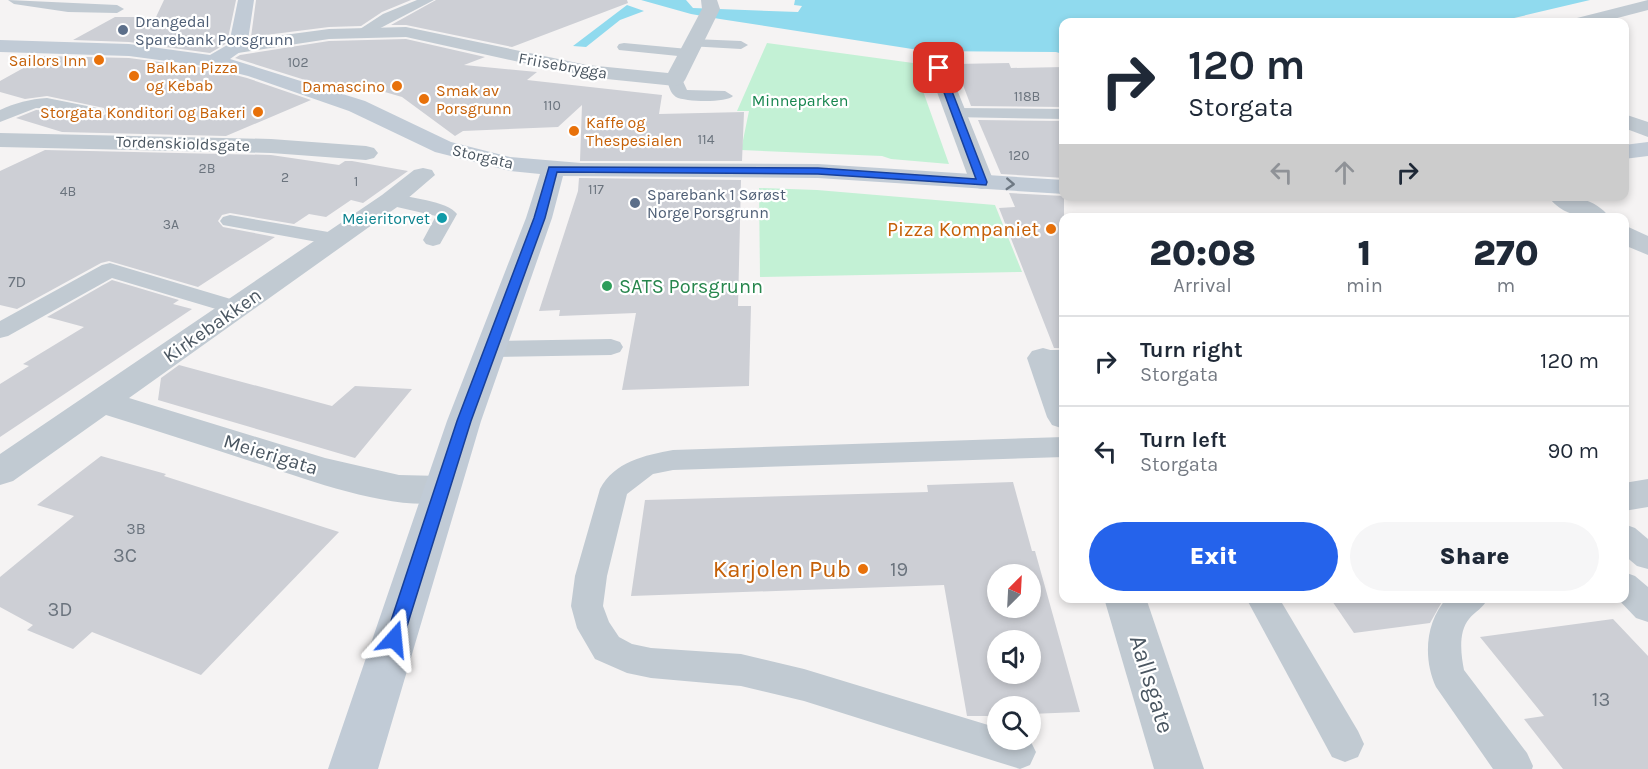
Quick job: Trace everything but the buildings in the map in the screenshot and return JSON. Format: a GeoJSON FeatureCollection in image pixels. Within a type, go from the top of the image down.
{"type":"FeatureCollection","features":[{"type":"Feature","properties":{"kind":"street"},"geometry":{"type":"LineString","coordinates":[[213,61],[238,47],[246,0]]}},
{"type":"Feature","properties":{"kind":"street"},"geometry":{"type":"LineString","coordinates":[[1597,18],[1648,4]]}},
{"type":"Feature","properties":{"kind":"street"},"geometry":{"type":"LineString","coordinates":[[675,80],[708,6]]}},
{"type":"Feature","properties":{"kind":"street","name":"Friisebrygga"},"geometry":{"type":"LineString","coordinates":[[238,47],[364,32],[425,35],[578,70],[675,80]]}},
{"type":"Feature","properties":{"kind":"street","name":"Storgata"},"geometry":{"type":"LineString","coordinates":[[0,46],[129,50],[213,61],[349,103],[442,147],[510,164],[553,169],[818,171],[1059,187]]}},
{"type":"Feature","properties":{"kind":"street"},"geometry":{"type":"LineString","coordinates":[[936,62],[982,182]]}},
{"type":"Feature","properties":{"kind":"street"},"geometry":{"type":"LineString","coordinates":[[1629,122],[1648,130]]}},
{"type":"Feature","properties":{"kind":"street","name":"Tordenskioldsgate"},"geometry":{"type":"LineString","coordinates":[[0,140],[259,145],[366,153]]}},
{"type":"Feature","properties":{"kind":"street"},"geometry":{"type":"LineString","coordinates":[[1629,151],[1648,149]]}},
{"type":"Feature","properties":{"kind":"street"},"geometry":{"type":"LineString","coordinates":[[352,769],[441,490],[539,218],[553,169]]}},
{"type":"Feature","properties":{"kind":"street","name":"Kirkebakken"},"geometry":{"type":"LineString","coordinates":[[0,472],[391,200],[423,174]]}},
{"type":"Feature","properties":{"kind":"street"},"geometry":{"type":"LineString","coordinates":[[1568,201],[1589,213]]}},
{"type":"Feature","properties":{"kind":"street"},"geometry":{"type":"LineString","coordinates":[[1629,237],[1648,247]]}},
{"type":"Feature","properties":{"kind":"street"},"geometry":{"type":"LineString","coordinates":[[1053,358],[1059,390]]}},
{"type":"Feature","properties":{"kind":"street","name":"Meierigata"},"geometry":{"type":"LineString","coordinates":[[103,402],[324,471],[399,489],[441,490]]}},
{"type":"Feature","properties":{"kind":"street"},"geometry":{"type":"LineString","coordinates":[[1629,496],[1648,493]]}},
{"type":"Feature","properties":{"kind":"street","name":"Aallsgate"},"geometry":{"type":"LineString","coordinates":[[1127,603],[1179,769]]}},
{"type":"Feature","properties":{"kind":"lane"},"geometry":{"type":"LineString","coordinates":[[14,0],[68,8],[117,9]]}},
{"type":"Feature","properties":{"kind":"lane","name":"Friisebrygga"},"geometry":{"type":"LineString","coordinates":[[364,32],[387,17],[428,0]]}},
{"type":"Feature","properties":{"kind":"lane"},"geometry":{"type":"LineString","coordinates":[[624,47],[691,48],[741,45]]}},
{"type":"Feature","properties":{"kind":"lane"},"geometry":{"type":"LineString","coordinates":[[675,80],[679,92],[684,95],[725,96]]}},
{"type":"Feature","properties":{"kind":"lane"},"geometry":{"type":"LineString","coordinates":[[0,117],[26,104],[42,101],[52,101],[96,113]]}},
{"type":"Feature","properties":{"kind":"lane"},"geometry":{"type":"LineString","coordinates":[[956,113],[1059,114]]}},
{"type":"Feature","properties":{"kind":"lane"},"geometry":{"type":"LineString","coordinates":[[391,200],[439,210],[447,214],[433,240]]}},
{"type":"Feature","properties":{"kind":"lane"},"geometry":{"type":"LineString","coordinates":[[230,221],[334,238]]}},
{"type":"Feature","properties":{"kind":"lane"},"geometry":{"type":"LineString","coordinates":[[0,331],[110,270],[236,308]]}},
{"type":"Feature","properties":{"kind":"lane"},"geometry":{"type":"LineString","coordinates":[[490,349],[611,347]]}},
{"type":"Feature","properties":{"kind":"lane"},"geometry":{"type":"LineString","coordinates":[[1017,752],[783,680],[741,670],[651,663],[627,658],[607,648],[594,628],[587,606],[591,576],[614,489],[645,465],[673,460],[1059,447]]}},
{"type":"Feature","properties":{"kind":"lane"},"geometry":{"type":"LineString","coordinates":[[1629,540],[1648,556]]}},
{"type":"Feature","properties":{"kind":"lane"},"geometry":{"type":"LineString","coordinates":[[1629,570],[1648,568]]}},
{"type":"Feature","properties":{"kind":"lane"},"geometry":{"type":"LineString","coordinates":[[1629,590],[1648,608]]}},
{"type":"Feature","properties":{"kind":"lane"},"geometry":{"type":"LineString","coordinates":[[1265,603],[1345,744]]}},
{"type":"Feature","properties":{"kind":"lane"},"geometry":{"type":"LineString","coordinates":[[1466,603],[1456,610],[1446,632],[1444,656],[1448,676],[1514,766]]}},
{"type":"Feature","properties":{"kind":"green space","name":"Minneparken"},"geometry":{"type":"Polygon","coordinates":[[[767,43],[913,63],[949,164],[891,159],[882,156],[741,150],[749,111],[737,111],[767,43]]]}},
{"type":"Feature","properties":{"kind":"green space"},"geometry":{"type":"Polygon","coordinates":[[[759,188],[817,190],[995,205],[1022,272],[760,277],[759,188]]]}},
{"type":"Feature","properties":{"kind":"water"},"geometry":{"type":"Polygon","coordinates":[[[641,0],[686,0],[693,8],[798,12],[802,6],[794,5],[795,0],[1590,0],[1514,18],[1059,18],[1059,53],[925,51],[691,14],[641,0]]]}},
{"type":"Feature","properties":{"kind":"water"},"geometry":{"type":"Polygon","coordinates":[[[627,5],[644,11],[620,20],[586,47],[573,46],[627,5]]]}},
{"type":"Feature","properties":{"kind":"place","name":"Drangedal Sparebank Porsgrunn"},"geometry":{"type":"Point","coordinates":[123,30]}},
{"type":"Feature","properties":{"kind":"place","name":"Sailors Inn"},"geometry":{"type":"Point","coordinates":[99,60]}},
{"type":"Feature","properties":{"kind":"place","name":"Balkan Pizza og Kebab"},"geometry":{"type":"Point","coordinates":[134,76]}},
{"type":"Feature","properties":{"kind":"place","name":"Damascino"},"geometry":{"type":"Point","coordinates":[397,86]}},
{"type":"Feature","properties":{"kind":"place","name":"Smak av Porsgrunn"},"geometry":{"type":"Point","coordinates":[424,99]}},
{"type":"Feature","properties":{"kind":"place","name":"Storgata Konditori og Bakeri"},"geometry":{"type":"Point","coordinates":[258,112]}},
{"type":"Feature","properties":{"kind":"place","name":"Kaffe og Thespesialen"},"geometry":{"type":"Point","coordinates":[574,131]}},
{"type":"Feature","properties":{"kind":"place","name":"Sparebank 1 Sørøst Norge Porsgrunn"},"geometry":{"type":"Point","coordinates":[635,203]}},
{"type":"Feature","properties":{"kind":"place","name":"Meieritorvet"},"geometry":{"type":"Point","coordinates":[442,218]}},
{"type":"Feature","properties":{"kind":"place","name":"Pizza Kompaniet"},"geometry":{"type":"Point","coordinates":[1051,229]}},
{"type":"Feature","properties":{"kind":"place","name":"SATS Porsgrunn"},"geometry":{"type":"Point","coordinates":[607,286]}},
{"type":"Feature","properties":{"kind":"place","name":"Karjolen Pub"},"geometry":{"type":"Point","coordinates":[863,569]}},
{"type":"Feature","properties":{"kind":"route"},"geometry":{"type":"LineString","coordinates":[[394,639],[464,421],[539,218],[545,190],[553,169],[818,171],[982,182],[939,68]]}}]}
